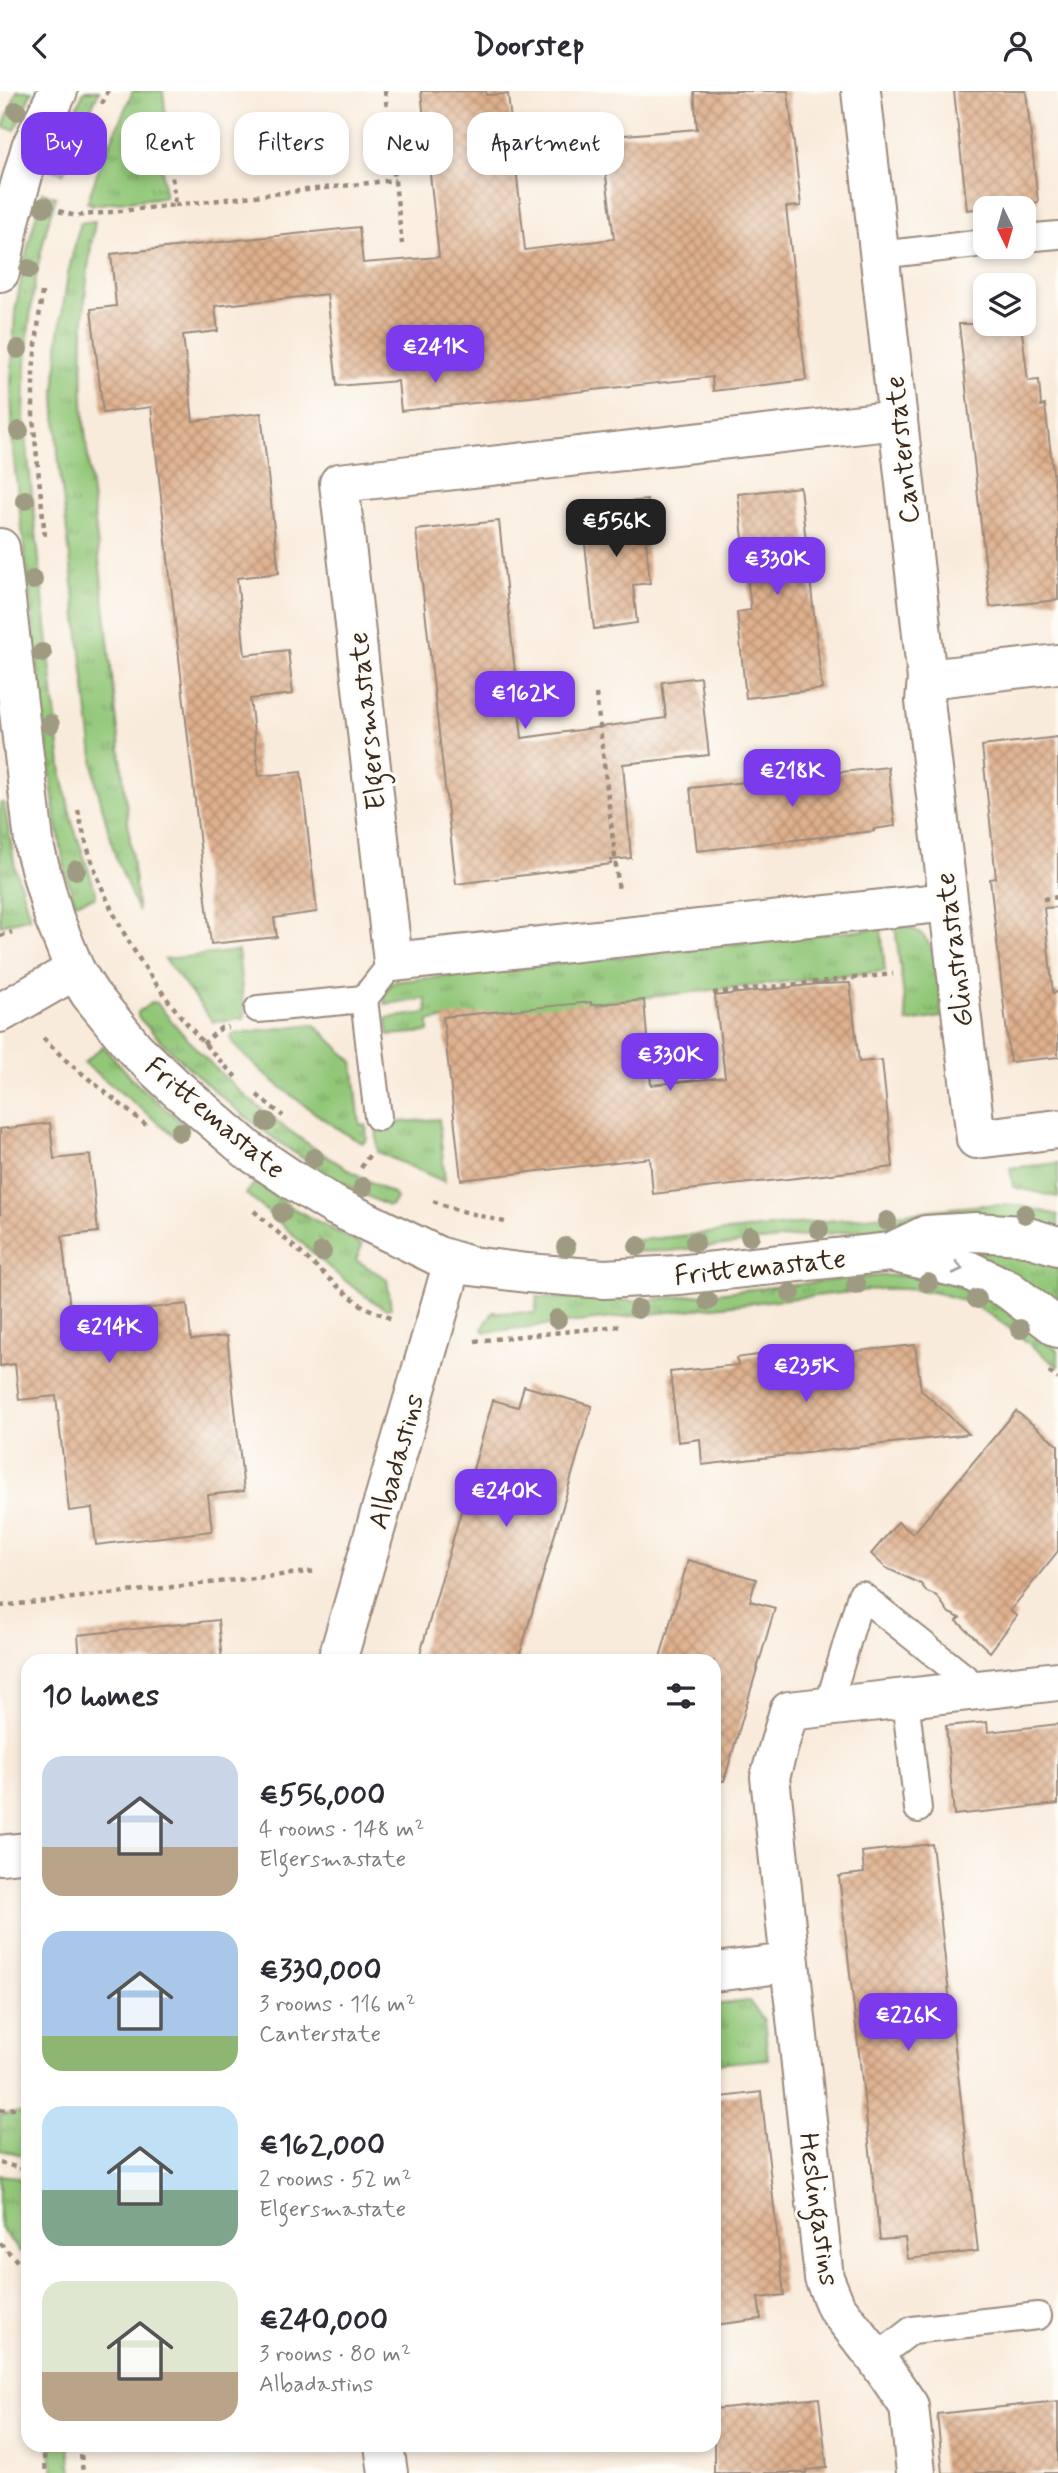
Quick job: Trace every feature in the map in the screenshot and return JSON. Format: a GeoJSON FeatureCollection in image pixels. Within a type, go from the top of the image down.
{"type":"FeatureCollection","features":[{"type":"Feature","properties":{"kind":"street"},"geometry":{"type":"LineString","coordinates":[[0,272],[11,217],[31,147],[58,91]]}},
{"type":"Feature","properties":{"kind":"street","name":"Canterstate"},"geometry":{"type":"LineString","coordinates":[[860,91],[927,679]]}},
{"type":"Feature","properties":{"kind":"street","name":"Elgersmastate"},"geometry":{"type":"LineString","coordinates":[[393,962],[339,483],[898,420]]}},
{"type":"Feature","properties":{"kind":"street","name":"Frittemastate"},"geometry":{"type":"LineString","coordinates":[[0,548],[35,850],[65,949],[90,994],[135,1049],[248,1150],[335,1206],[453,1262],[527,1273],[604,1279],[678,1275],[891,1252],[970,1271],[1009,1290],[1058,1328]]}},
{"type":"Feature","properties":{"kind":"street"},"geometry":{"type":"LineString","coordinates":[[927,679],[1058,664]]}},
{"type":"Feature","properties":{"kind":"street","name":"Glinstrastate"},"geometry":{"type":"LineString","coordinates":[[927,679],[925,701],[976,1139],[1058,1129]]}},
{"type":"Feature","properties":{"kind":"street"},"geometry":{"type":"LineString","coordinates":[[393,962],[948,902]]}},
{"type":"Feature","properties":{"kind":"street"},"geometry":{"type":"LineString","coordinates":[[0,1013],[75,970]]}},
{"type":"Feature","properties":{"kind":"street","name":"Frittemastate"},"geometry":{"type":"LineString","coordinates":[[891,1252],[926,1235],[976,1232],[1021,1235],[1058,1246]]}},
{"type":"Feature","properties":{"kind":"street","name":"Albadastins"},"geometry":{"type":"LineString","coordinates":[[339,1654],[453,1262]]}},
{"type":"Feature","properties":{"kind":"street","name":"Heslingastins"},"geometry":{"type":"LineString","coordinates":[[916,2473],[909,2406],[836,2307],[824,2278],[770,1777],[789,1711],[1058,1681]]}},
{"type":"Feature","properties":{"kind":"street"},"geometry":{"type":"LineString","coordinates":[[0,1855],[21,1853]]}},
{"type":"Feature","properties":{"kind":"street"},"geometry":{"type":"LineString","coordinates":[[721,1971],[789,1963]]}},
{"type":"Feature","properties":{"kind":"street"},"geometry":{"type":"LineString","coordinates":[[385,2452],[387,2473]]}},
{"type":"Feature","properties":{"kind":"lane"},"geometry":{"type":"LineString","coordinates":[[1036,238],[1058,235]]}},
{"type":"Feature","properties":{"kind":"lane"},"geometry":{"type":"LineString","coordinates":[[879,255],[973,244]]}},
{"type":"Feature","properties":{"kind":"lane"},"geometry":{"type":"LineString","coordinates":[[378,1117],[364,999],[393,962]]}},
{"type":"Feature","properties":{"kind":"lane"},"geometry":{"type":"LineString","coordinates":[[257,1009],[364,999]]}},
{"type":"Feature","properties":{"kind":"lane"},"geometry":{"type":"LineString","coordinates":[[828,1707],[861,1595],[979,1690]]}},
{"type":"Feature","properties":{"kind":"lane"},"geometry":{"type":"LineString","coordinates":[[905,1698],[918,1809]]}},
{"type":"Feature","properties":{"kind":"lane"},"geometry":{"type":"LineString","coordinates":[[876,2358],[912,2330],[1038,2316]]}},
{"type":"Feature","properties":{"kind":"path"},"geometry":{"type":"LineString","coordinates":[[98,112],[108,91]]}},
{"type":"Feature","properties":{"kind":"path"},"geometry":{"type":"LineString","coordinates":[[385,91],[402,244]]}},
{"type":"Feature","properties":{"kind":"path"},"geometry":{"type":"LineString","coordinates":[[172,176],[175,205]]}},
{"type":"Feature","properties":{"kind":"path"},"geometry":{"type":"LineString","coordinates":[[57,220],[59,211],[75,216],[395,180]]}},
{"type":"Feature","properties":{"kind":"path"},"geometry":{"type":"LineString","coordinates":[[42,288],[33,371],[33,418],[45,543]]}},
{"type":"Feature","properties":{"kind":"path"},"geometry":{"type":"LineString","coordinates":[[596,694],[619,892]]}},
{"type":"Feature","properties":{"kind":"path"},"geometry":{"type":"LineString","coordinates":[[78,808],[108,899],[142,966],[203,1044],[246,1086]]}},
{"type":"Feature","properties":{"kind":"path"},"geometry":{"type":"LineString","coordinates":[[1043,899],[1058,897]]}},
{"type":"Feature","properties":{"kind":"path"},"geometry":{"type":"LineString","coordinates":[[713,993],[893,974]]}},
{"type":"Feature","properties":{"kind":"path"},"geometry":{"type":"LineString","coordinates":[[255,1093],[292,1123]]}},
{"type":"Feature","properties":{"kind":"path"},"geometry":{"type":"LineString","coordinates":[[352,1162],[371,1173]]}},
{"type":"Feature","properties":{"kind":"path"},"geometry":{"type":"LineString","coordinates":[[430,1199],[453,1209],[515,1224]]}},
{"type":"Feature","properties":{"kind":"path"},"geometry":{"type":"LineString","coordinates":[[433,1332],[477,1341],[625,1325]]}},
{"type":"Feature","properties":{"kind":"path"},"geometry":{"type":"LineString","coordinates":[[1048,1371],[1058,1379]]}},
{"type":"Feature","properties":{"kind":"path"},"geometry":{"type":"LineString","coordinates":[[0,1606],[317,1571],[359,1583]]}},
{"type":"Feature","properties":{"kind":"path"},"geometry":{"type":"LineString","coordinates":[[0,2110],[21,2108]]}},
{"type":"Feature","properties":{"kind":"path"},"geometry":{"type":"LineString","coordinates":[[0,2163],[21,2168]]}},
{"type":"Feature","properties":{"kind":"path"},"geometry":{"type":"LineString","coordinates":[[0,2243],[21,2262]]}},
{"type":"Feature","properties":{"kind":"path"},"geometry":{"type":"LineString","coordinates":[[44,2452],[46,2473]]}},
{"type":"Feature","properties":{"kind":"path"},"geometry":{"type":"LineString","coordinates":[[81,2452],[83,2473]]}},
{"type":"Feature","properties":{"kind":"green space"},"geometry":{"type":"Polygon","coordinates":[[[17,91],[32,91],[15,130],[3,127],[17,91]]]}},
{"type":"Feature","properties":{"kind":"green space"},"geometry":{"type":"Polygon","coordinates":[[[84,91],[99,91],[90,112],[75,112],[84,91]]]}},
{"type":"Feature","properties":{"kind":"green space"},"geometry":{"type":"Polygon","coordinates":[[[133,91],[163,91],[165,112],[124,112],[133,91]]]}},
{"type":"Feature","properties":{"kind":"green space"},"geometry":{"type":"Polygon","coordinates":[[[121,118],[121,175],[163,175],[165,197],[91,205],[87,203],[97,175],[107,175],[107,150],[121,118]]]}},
{"type":"Feature","properties":{"kind":"green space"},"geometry":{"type":"Polygon","coordinates":[[[42,192],[56,197],[41,251],[31,307],[24,419],[62,775],[72,822],[96,892],[95,897],[75,903],[66,875],[55,814],[13,452],[11,384],[15,312],[42,192]]]}},
{"type":"Feature","properties":{"kind":"green space"},"geometry":{"type":"Polygon","coordinates":[[[95,221],[83,321],[84,422],[138,912],[115,855],[96,783],[58,454],[55,395],[59,334],[68,274],[80,223],[95,221]]]}},
{"type":"Feature","properties":{"kind":"green space"},"geometry":{"type":"Polygon","coordinates":[[[0,803],[4,803],[15,867],[30,917],[0,925],[0,803]]]}},
{"type":"Feature","properties":{"kind":"green space"},"geometry":{"type":"Polygon","coordinates":[[[895,926],[911,928],[922,935],[930,945],[938,973],[942,1017],[907,1022],[895,926]]]}},
{"type":"Feature","properties":{"kind":"green space"},"geometry":{"type":"Polygon","coordinates":[[[881,928],[885,971],[429,1021],[429,1032],[389,1035],[386,1018],[427,1013],[426,999],[385,1004],[384,994],[393,982],[881,928]]]}},
{"type":"Feature","properties":{"kind":"green space"},"geometry":{"type":"Polygon","coordinates":[[[238,951],[245,1018],[213,1022],[165,959],[238,951]]]}},
{"type":"Feature","properties":{"kind":"green space"},"geometry":{"type":"Polygon","coordinates":[[[153,1002],[157,1003],[208,1061],[265,1112],[326,1156],[393,1194],[396,1198],[392,1205],[388,1206],[353,1189],[319,1169],[223,1098],[138,1017],[138,1012],[153,1002]]]}},
{"type":"Feature","properties":{"kind":"green space"},"geometry":{"type":"Polygon","coordinates":[[[312,1024],[353,1062],[360,1125],[366,1125],[367,1139],[363,1143],[292,1095],[254,1064],[230,1038],[233,1034],[312,1024]]]}},
{"type":"Feature","properties":{"kind":"green space"},"geometry":{"type":"Polygon","coordinates":[[[103,1046],[138,1085],[188,1128],[179,1139],[84,1063],[103,1046]]]}},
{"type":"Feature","properties":{"kind":"green space"},"geometry":{"type":"Polygon","coordinates":[[[439,1119],[445,1182],[378,1152],[376,1124],[439,1119]]]}},
{"type":"Feature","properties":{"kind":"green space"},"geometry":{"type":"Polygon","coordinates":[[[1058,1163],[1058,1197],[1013,1187],[1010,1168],[1058,1163]]]}},
{"type":"Feature","properties":{"kind":"green space"},"geometry":{"type":"Polygon","coordinates":[[[255,1182],[294,1209],[362,1245],[356,1260],[387,1279],[391,1308],[386,1309],[349,1284],[246,1194],[255,1182]]]}},
{"type":"Feature","properties":{"kind":"green space"},"geometry":{"type":"Polygon","coordinates":[[[983,1205],[1017,1205],[1058,1215],[1058,1229],[925,1223],[670,1251],[630,1252],[630,1241],[983,1205]]]}},
{"type":"Feature","properties":{"kind":"green space"},"geometry":{"type":"Polygon","coordinates":[[[972,1252],[1021,1252],[1058,1265],[1058,1307],[972,1252]]]}},
{"type":"Feature","properties":{"kind":"green space"},"geometry":{"type":"Polygon","coordinates":[[[912,1275],[941,1279],[988,1297],[1058,1351],[1058,1367],[977,1307],[935,1292],[909,1289],[879,1289],[485,1332],[482,1329],[493,1312],[535,1313],[537,1297],[639,1301],[877,1276],[912,1275]]]}},
{"type":"Feature","properties":{"kind":"green space"},"geometry":{"type":"Polygon","coordinates":[[[749,2001],[764,2020],[768,2059],[721,2063],[721,2004],[749,2001]]]}},
{"type":"Feature","properties":{"kind":"green space"},"geometry":{"type":"Polygon","coordinates":[[[21,2113],[21,2154],[0,2150],[0,2115],[21,2113]]]}},
{"type":"Feature","properties":{"kind":"green space"},"geometry":{"type":"Polygon","coordinates":[[[0,2175],[17,2177],[21,2180],[21,2252],[0,2228],[0,2175]]]}},
{"type":"Feature","properties":{"kind":"green space"},"geometry":{"type":"Polygon","coordinates":[[[51,2452],[70,2452],[72,2473],[54,2473],[51,2452]]]}},
{"type":"Feature","properties":{"kind":"building"},"geometry":{"type":"Polygon","coordinates":[[[421,91],[486,91],[486,95],[508,94],[510,112],[467,112],[467,175],[517,175],[525,250],[614,239],[606,175],[624,175],[624,135],[697,129],[694,91],[788,91],[801,206],[786,207],[806,380],[713,391],[712,377],[401,411],[398,381],[337,386],[327,294],[215,306],[218,331],[183,335],[193,421],[261,413],[279,573],[237,578],[245,655],[288,650],[293,694],[250,699],[259,776],[301,772],[317,912],[274,918],[277,937],[211,944],[151,407],[103,413],[91,309],[116,306],[111,254],[359,227],[363,263],[439,257],[430,175],[453,175],[453,112],[423,112],[421,91]]]}},
{"type":"Feature","properties":{"kind":"building"},"geometry":{"type":"Polygon","coordinates":[[[954,91],[1026,91],[1038,202],[1036,196],[973,196],[973,209],[967,210],[954,91]]]}},
{"type":"Feature","properties":{"kind":"building"},"geometry":{"type":"Polygon","coordinates":[[[959,324],[973,324],[973,336],[1022,336],[1028,381],[1039,380],[1041,406],[1045,405],[1058,514],[1058,600],[990,607],[959,324]]]}},
{"type":"Feature","properties":{"kind":"building"},"geometry":{"type":"Polygon","coordinates":[[[800,487],[822,689],[746,698],[737,612],[751,610],[738,494],[800,487]]]}},
{"type":"Feature","properties":{"kind":"building"},"geometry":{"type":"Polygon","coordinates":[[[647,500],[652,540],[646,541],[650,583],[633,585],[637,623],[594,629],[581,506],[647,500]]]}},
{"type":"Feature","properties":{"kind":"building"},"geometry":{"type":"Polygon","coordinates":[[[499,521],[522,738],[666,718],[662,682],[700,677],[709,755],[623,764],[631,858],[611,860],[611,864],[456,884],[416,530],[499,521]]]}},
{"type":"Feature","properties":{"kind":"building"},"geometry":{"type":"Polygon","coordinates":[[[1058,737],[1058,907],[1044,908],[1053,993],[1058,992],[1058,1057],[1010,1062],[990,879],[996,878],[982,746],[1058,737]]]}},
{"type":"Feature","properties":{"kind":"building"},"geometry":{"type":"Polygon","coordinates":[[[888,767],[895,826],[874,831],[697,851],[690,788],[888,767]]]}},
{"type":"Feature","properties":{"kind":"building"},"geometry":{"type":"Polygon","coordinates":[[[850,983],[859,1062],[882,1060],[893,1167],[653,1194],[650,1158],[461,1180],[443,1017],[591,1002],[591,1005],[644,1000],[651,1085],[725,1077],[715,996],[850,983]]]}},
{"type":"Feature","properties":{"kind":"building"},"geometry":{"type":"Polygon","coordinates":[[[50,1123],[54,1159],[90,1155],[98,1232],[62,1236],[71,1317],[187,1304],[191,1340],[227,1336],[244,1491],[208,1495],[212,1531],[96,1545],[92,1508],[69,1511],[56,1396],[19,1400],[15,1364],[0,1366],[0,1129],[50,1123]]]}},
{"type":"Feature","properties":{"kind":"building"},"geometry":{"type":"Polygon","coordinates":[[[915,1345],[921,1390],[969,1434],[702,1465],[700,1439],[678,1442],[670,1372],[738,1365],[736,1358],[787,1351],[847,1346],[848,1352],[915,1345]]]}},
{"type":"Feature","properties":{"kind":"building"},"geometry":{"type":"Polygon","coordinates":[[[524,1386],[592,1406],[520,1654],[420,1654],[493,1400],[518,1407],[524,1386]]]}},
{"type":"Feature","properties":{"kind":"building"},"geometry":{"type":"Polygon","coordinates":[[[1016,1411],[1058,1445],[1058,1551],[1010,1611],[1017,1616],[990,1652],[957,1621],[960,1618],[949,1613],[937,1596],[927,1592],[921,1584],[886,1568],[871,1554],[898,1522],[913,1534],[1016,1411]]]}},
{"type":"Feature","properties":{"kind":"building"},"geometry":{"type":"Polygon","coordinates":[[[688,1560],[756,1579],[750,1601],[775,1608],[724,1781],[721,1780],[721,1654],[661,1654],[688,1560]]]}},
{"type":"Feature","properties":{"kind":"building"},"geometry":{"type":"Polygon","coordinates":[[[218,1620],[221,1654],[79,1654],[78,1635],[218,1620]]]}},
{"type":"Feature","properties":{"kind":"building"},"geometry":{"type":"Polygon","coordinates":[[[987,1722],[988,1732],[1058,1724],[1058,1804],[954,1815],[946,1726],[987,1722]]]}},
{"type":"Feature","properties":{"kind":"building"},"geometry":{"type":"Polygon","coordinates":[[[932,1844],[978,2251],[908,2259],[905,2238],[880,2240],[839,1876],[864,1873],[862,1852],[932,1844]]]}},
{"type":"Feature","properties":{"kind":"building"},"geometry":{"type":"Polygon","coordinates":[[[761,2092],[784,2295],[758,2298],[761,2319],[721,2324],[721,2097],[761,2092]]]}},
{"type":"Feature","properties":{"kind":"building"},"geometry":{"type":"Polygon","coordinates":[[[819,2398],[827,2468],[806,2470],[806,2473],[714,2473],[714,2452],[721,2452],[721,2408],[819,2398]]]}},
{"type":"Feature","properties":{"kind":"building"},"geometry":{"type":"Polygon","coordinates":[[[1058,2401],[1058,2473],[943,2473],[937,2414],[1058,2401]]]}}]}
